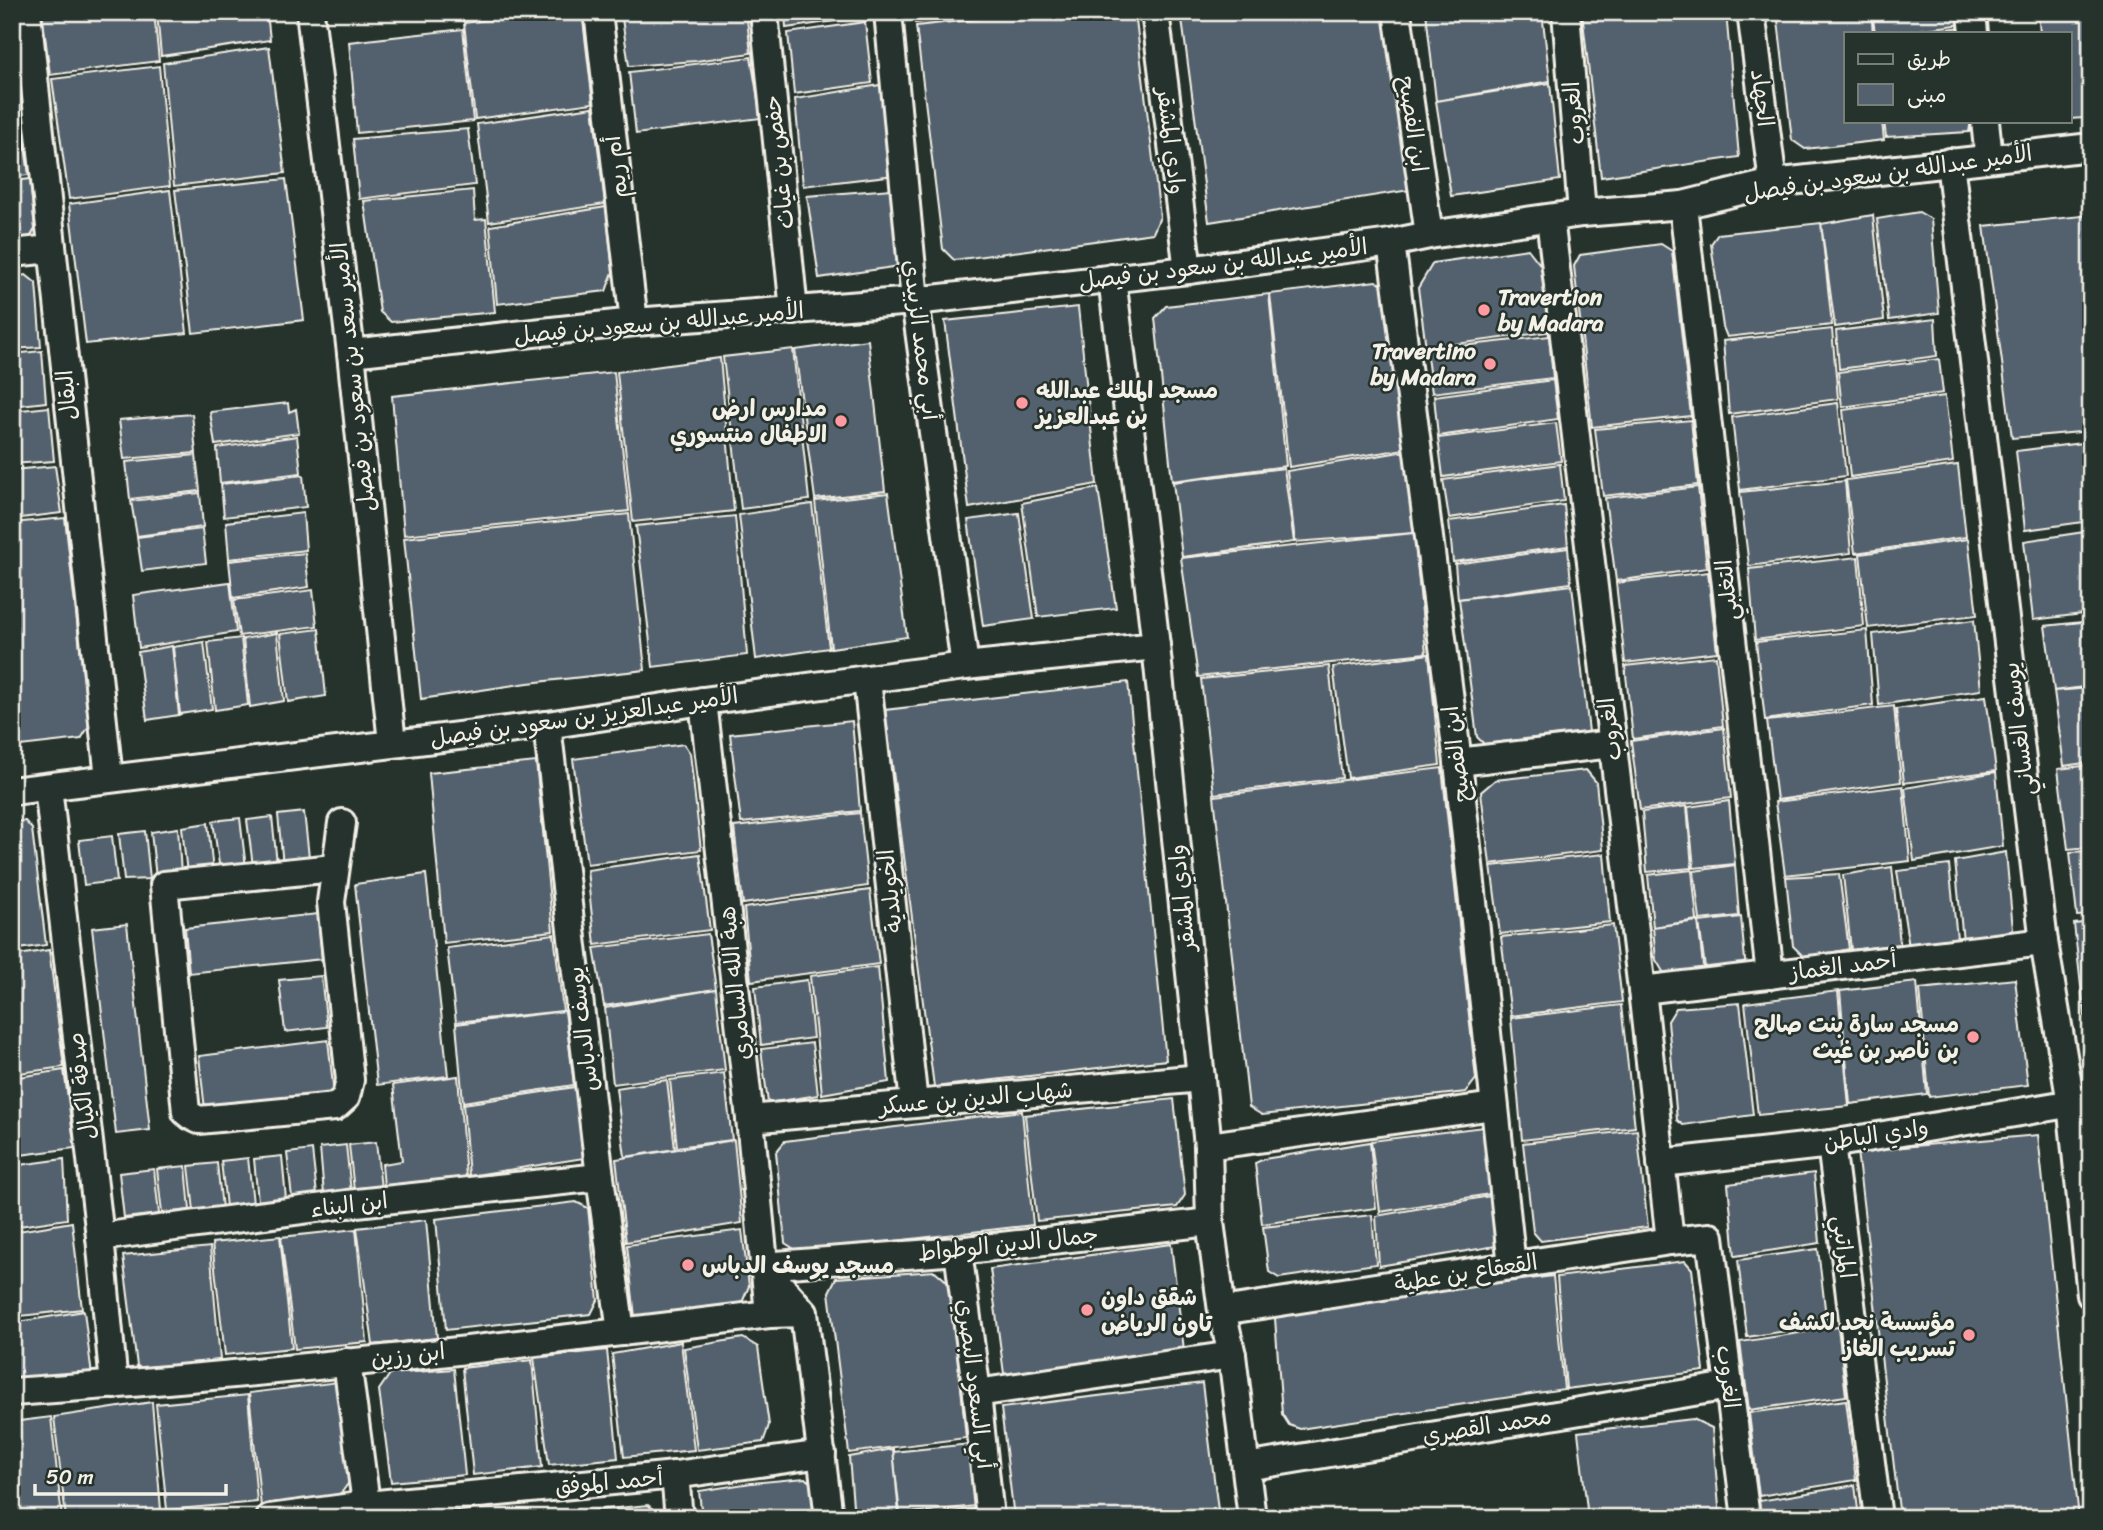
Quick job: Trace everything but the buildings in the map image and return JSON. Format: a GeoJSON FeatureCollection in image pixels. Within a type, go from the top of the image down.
{"type":"FeatureCollection","features":[{"type":"Feature","properties":{"kind":"street","name":"البقال"},"geometry":{"type":"LineString","coordinates":[[27,12],[109,778]]}},
{"type":"Feature","properties":{"kind":"street","name":"الأمير سعد بن سعود بن فيصل"},"geometry":{"type":"LineString","coordinates":[[310,12],[351,353],[392,743]]}},
{"type":"Feature","properties":{"kind":"street","name":"أم ريم"},"geometry":{"type":"LineString","coordinates":[[598,12],[634,322]]}},
{"type":"Feature","properties":{"kind":"street","name":"حفص بن غياث"},"geometry":{"type":"LineString","coordinates":[[764,12],[794,311]]}},
{"type":"Feature","properties":{"kind":"street","name":"أبي محمد الزبيدي"},"geometry":{"type":"LineString","coordinates":[[888,12],[915,301],[965,666]]}},
{"type":"Feature","properties":{"kind":"street","name":"وادي المشقر"},"geometry":{"type":"LineString","coordinates":[[1155,12],[1188,270]]}},
{"type":"Feature","properties":{"kind":"street","name":"ابن الفصيح"},"geometry":{"type":"LineString","coordinates":[[1397,12],[1429,235]]}},
{"type":"Feature","properties":{"kind":"street","name":"الغروب"},"geometry":{"type":"LineString","coordinates":[[1566,12],[1582,213]]}},
{"type":"Feature","properties":{"kind":"street","name":"الجهاد"},"geometry":{"type":"LineString","coordinates":[[1751,12],[1773,183]]}},
{"type":"Feature","properties":{"kind":"street"},"geometry":{"type":"LineString","coordinates":[[1972,12],[1974,32]]}},
{"type":"Feature","properties":{"kind":"street"},"geometry":{"type":"LineString","coordinates":[[1985,122],[1989,158]]}},
{"type":"Feature","properties":{"kind":"street","name":"الأمير عبدالله بن سعود بن فيصل"},"geometry":{"type":"LineString","coordinates":[[351,353],[634,322],[915,301],[1188,270],[1391,243],[1582,213],[1683,205],[1773,183],[2091,147]]}},
{"type":"Feature","properties":{"kind":"street","name":"يوسف الغساني"},"geometry":{"type":"LineString","coordinates":[[1950,162],[2044,942],[2081,1101],[2091,1295]]}},
{"type":"Feature","properties":{"kind":"street","name":"التغلبي"},"geometry":{"type":"LineString","coordinates":[[1683,205],[1770,975]]}},
{"type":"Feature","properties":{"kind":"street","name":"الغروب"},"geometry":{"type":"LineString","coordinates":[[1550,218],[1670,1241]]}},
{"type":"Feature","properties":{"kind":"street","name":"ابن الفصيح"},"geometry":{"type":"LineString","coordinates":[[1391,243],[1458,762],[1512,1266]]}},
{"type":"Feature","properties":{"kind":"street"},"geometry":{"type":"LineString","coordinates":[[12,253],[51,249]]}},
{"type":"Feature","properties":{"kind":"street","name":"وادي المشقر"},"geometry":{"type":"LineString","coordinates":[[1112,278],[1156,646],[1201,1078],[1208,1146],[1210,1222],[1222,1311],[1232,1355],[1252,1518]]}},
{"type":"Feature","properties":{"kind":"street","name":"الأمير عبدالعزيز بن سعود بن فيصل"},"geometry":{"type":"LineString","coordinates":[[12,791],[547,725],[965,666],[1156,646]]}},
{"type":"Feature","properties":{"kind":"street","name":"الخويلدية"},"geometry":{"type":"LineString","coordinates":[[867,680],[914,1103]]}},
{"type":"Feature","properties":{"kind":"street","name":"هبة الله السامري"},"geometry":{"type":"LineString","coordinates":[[703,701],[769,1314]]}},
{"type":"Feature","properties":{"kind":"street","name":"يوسف الدباس"},"geometry":{"type":"LineString","coordinates":[[547,725],[621,1332]]}},
{"type":"Feature","properties":{"kind":"street"},"geometry":{"type":"LineString","coordinates":[[1458,762],[1612,744]]}},
{"type":"Feature","properties":{"kind":"street","name":"صدقة الكيال"},"geometry":{"type":"LineString","coordinates":[[48,787],[100,1237],[114,1385]]}},
{"type":"Feature","properties":{"kind":"street"},"geometry":{"type":"LineString","coordinates":[[334,868],[164,885],[187,1112],[191,1116],[199,1120],[335,1107],[346,1097],[350,1080],[331,902],[342,823]]}},
{"type":"Feature","properties":{"kind":"street","name":"أحمد الغماز"},"geometry":{"type":"LineString","coordinates":[[1642,990],[2044,942]]}},
{"type":"Feature","properties":{"kind":"street","name":"شهاب الدين بن عسكر"},"geometry":{"type":"LineString","coordinates":[[750,1119],[1201,1078]]}},
{"type":"Feature","properties":{"kind":"street","name":"وادي الباطن"},"geometry":{"type":"LineString","coordinates":[[1661,1163],[1831,1143],[2081,1101]]}},
{"type":"Feature","properties":{"kind":"street"},"geometry":{"type":"LineString","coordinates":[[1208,1146],[1494,1106]]}},
{"type":"Feature","properties":{"kind":"street","name":"المراتبي"},"geometry":{"type":"LineString","coordinates":[[1831,1143],[1878,1518]]}},
{"type":"Feature","properties":{"kind":"street","name":"ابن البناء"},"geometry":{"type":"LineString","coordinates":[[100,1237],[347,1205],[600,1177]]}},
{"type":"Feature","properties":{"kind":"street","name":"جمال الدين الوطواط"},"geometry":{"type":"LineString","coordinates":[[763,1266],[958,1251],[1210,1222]]}},
{"type":"Feature","properties":{"kind":"street","name":"الغروب"},"geometry":{"type":"LineString","coordinates":[[1710,1237],[1746,1518]]}},
{"type":"Feature","properties":{"kind":"street","name":"القعقاع بن عطية"},"geometry":{"type":"LineString","coordinates":[[1222,1311],[1710,1237]]}},
{"type":"Feature","properties":{"kind":"street","name":"أبي السعود البصري"},"geometry":{"type":"LineString","coordinates":[[958,1251],[990,1518]]}},
{"type":"Feature","properties":{"kind":"street"},"geometry":{"type":"LineString","coordinates":[[763,1266],[804,1313],[829,1518]]}},
{"type":"Feature","properties":{"kind":"street","name":"ابن رزين"},"geometry":{"type":"LineString","coordinates":[[12,1392],[114,1385],[347,1362],[769,1314],[804,1313]]}},
{"type":"Feature","properties":{"kind":"street"},"geometry":{"type":"LineString","coordinates":[[977,1393],[1232,1355]]}},
{"type":"Feature","properties":{"kind":"street"},"geometry":{"type":"LineString","coordinates":[[347,1362],[367,1511]]}},
{"type":"Feature","properties":{"kind":"street","name":"محمد القصري"},"geometry":{"type":"LineString","coordinates":[[1246,1467],[1729,1386]]}},
{"type":"Feature","properties":{"kind":"street","name":"أحمد الموفق"},"geometry":{"type":"LineString","coordinates":[[270,1518],[367,1511],[675,1475],[822,1454]]}},
{"type":"Feature","properties":{"kind":"street"},"geometry":{"type":"LineString","coordinates":[[675,1475],[679,1518]]}},
{"type":"Feature","properties":{"kind":"place","name":"Travertion by Madara"},"geometry":{"type":"Point","coordinates":[1484,310]}},
{"type":"Feature","properties":{"kind":"place","name":"Travertino by Madara"},"geometry":{"type":"Point","coordinates":[1490,364]}},
{"type":"Feature","properties":{"kind":"place","name":"مسجد الملك عبدالله بن عبدالعزيز"},"geometry":{"type":"Point","coordinates":[1022,403]}},
{"type":"Feature","properties":{"kind":"place","name":"مدارس ارض الاطفال منتسوري"},"geometry":{"type":"Point","coordinates":[841,421]}},
{"type":"Feature","properties":{"kind":"place","name":"مسجد سارة بنت صالح بن ناصر بن غيث"},"geometry":{"type":"Point","coordinates":[1973,1037]}},
{"type":"Feature","properties":{"kind":"place","name":"مسجد يوسف الدباس"},"geometry":{"type":"Point","coordinates":[688,1265]}},
{"type":"Feature","properties":{"kind":"place","name":"شقق داون تاون الرياض"},"geometry":{"type":"Point","coordinates":[1087,1310]}},
{"type":"Feature","properties":{"kind":"place","name":"مؤسسة نجد لكشف تسريب الغاز"},"geometry":{"type":"Point","coordinates":[1969,1335]}}]}
